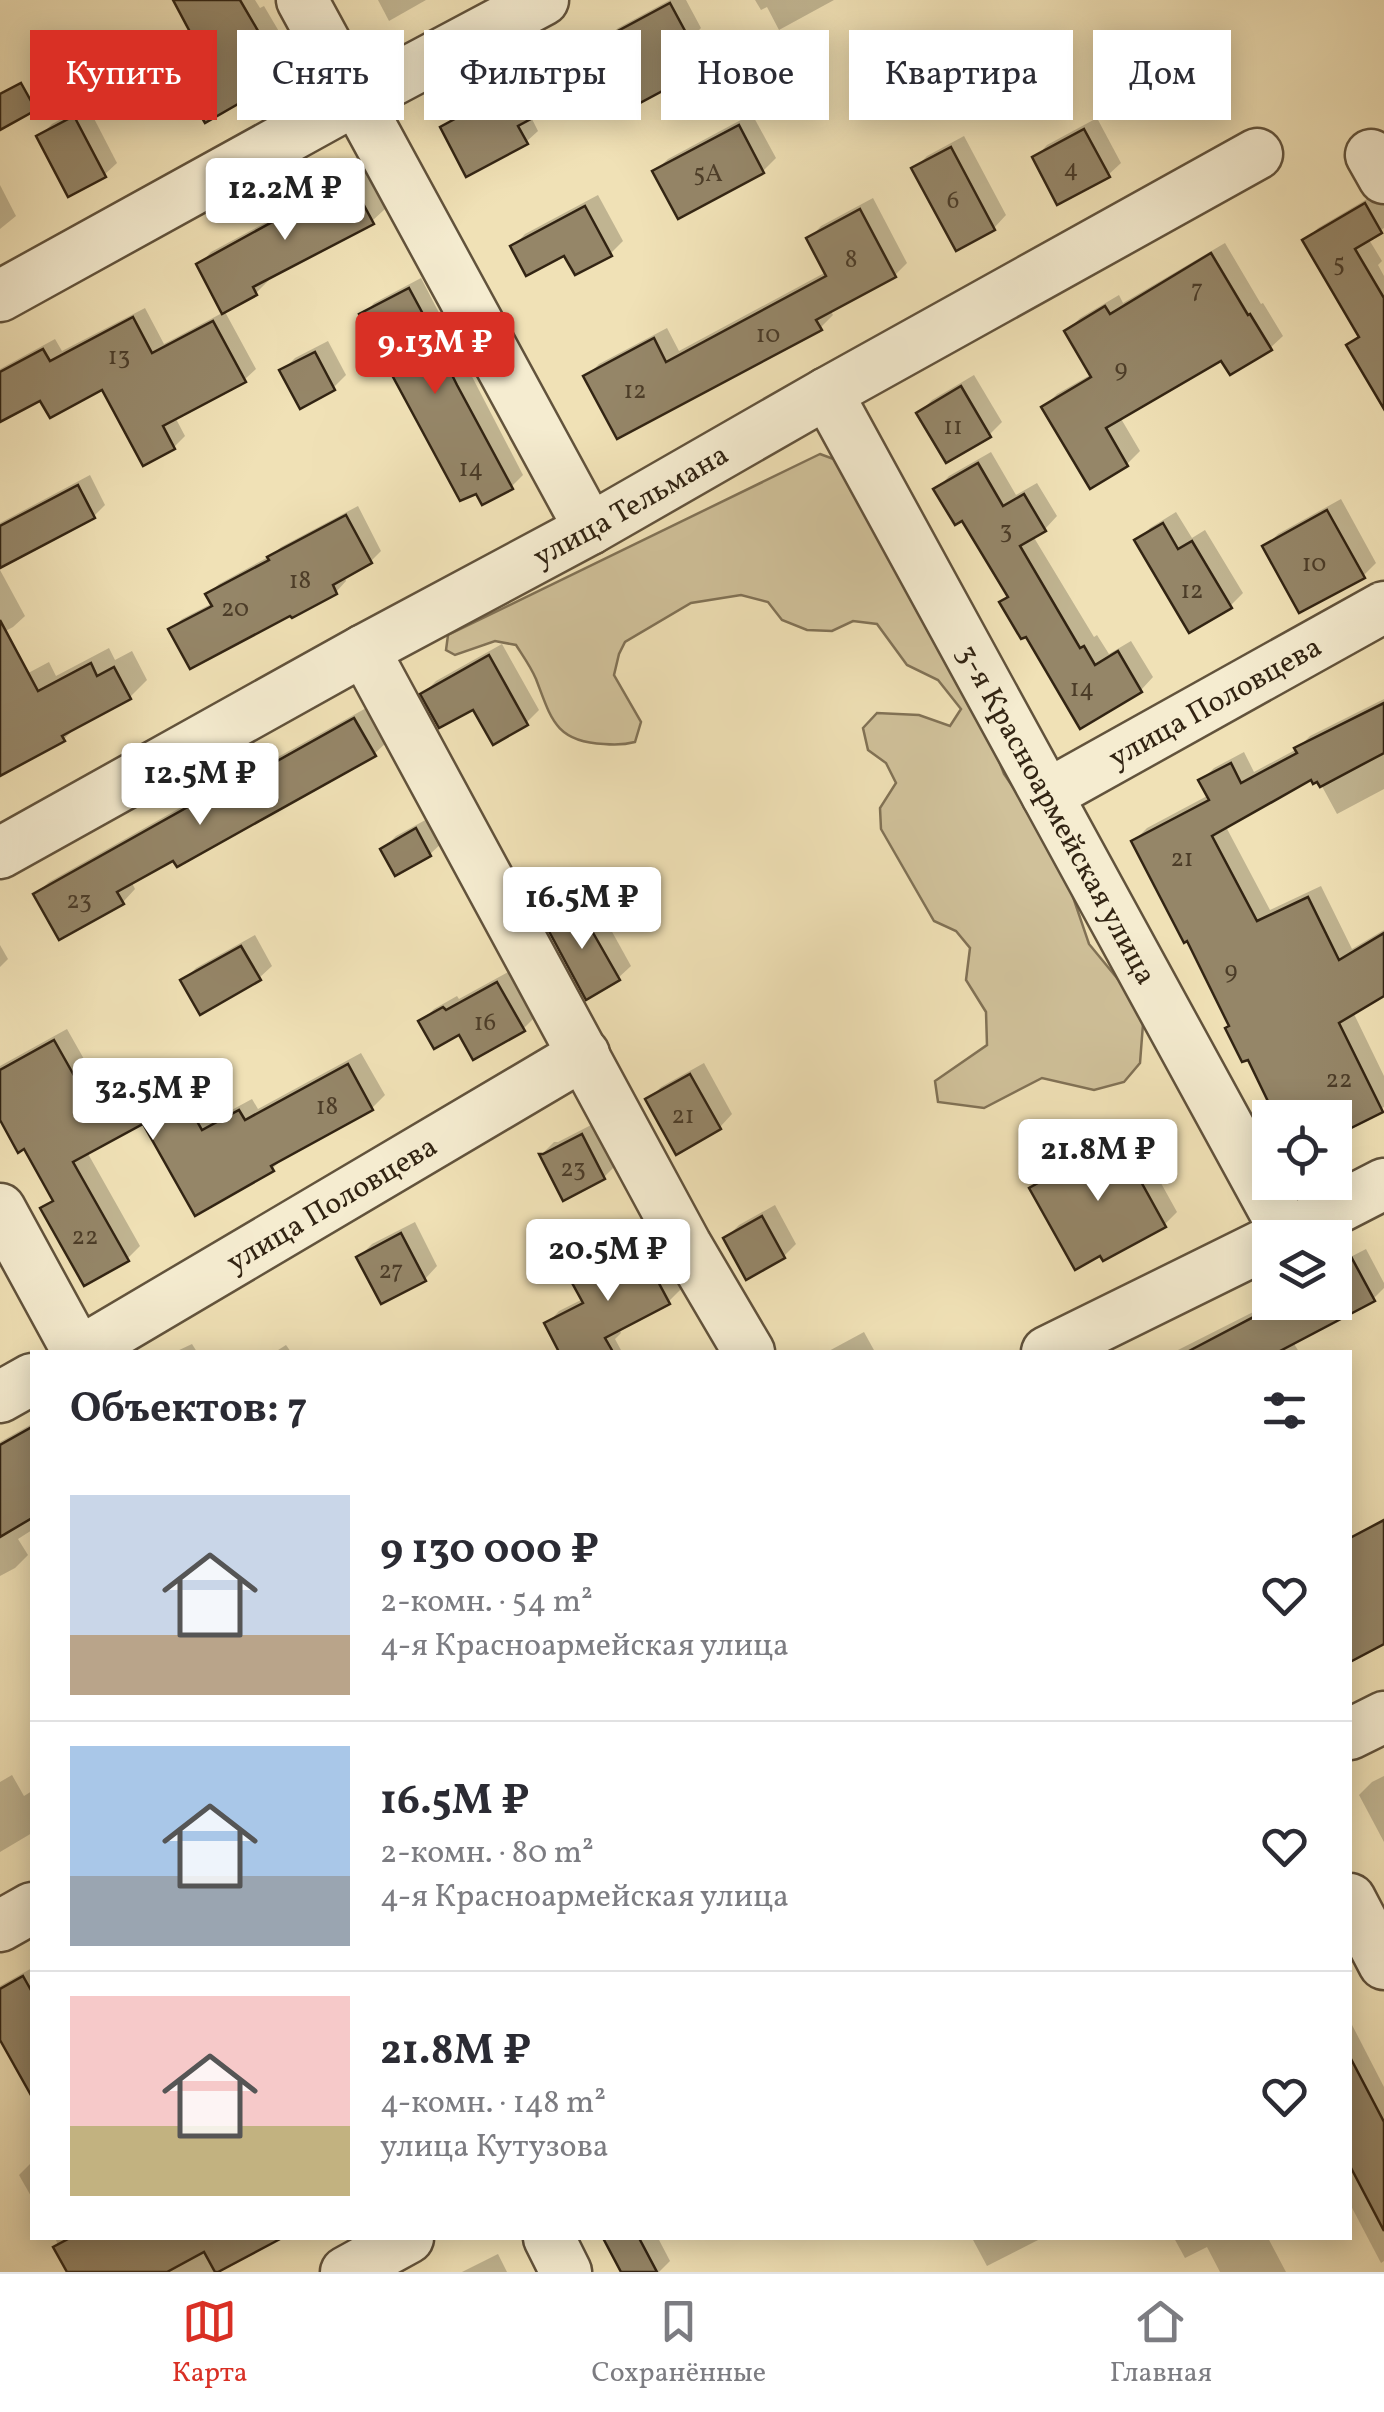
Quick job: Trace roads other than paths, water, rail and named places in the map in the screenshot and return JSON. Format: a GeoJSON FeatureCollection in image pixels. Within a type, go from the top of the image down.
{"type":"FeatureCollection","features":[{"type":"Feature","properties":{"kind":"street"},"geometry":{"type":"LineString","coordinates":[[302,0],[319,30]]}},
{"type":"Feature","properties":{"kind":"street"},"geometry":{"type":"LineString","coordinates":[[404,74],[543,0]]}},
{"type":"Feature","properties":{"kind":"street"},"geometry":{"type":"LineString","coordinates":[[0,296],[319,120]]}},
{"type":"Feature","properties":{"kind":"street"},"geometry":{"type":"LineString","coordinates":[[368,120],[590,529]]}},
{"type":"Feature","properties":{"kind":"street","name":"улица Тельмана"},"geometry":{"type":"LineString","coordinates":[[0,853],[590,529],[1257,154]]}},
{"type":"Feature","properties":{"kind":"street","name":"3-я Красноармейская улица"},"geometry":{"type":"LineString","coordinates":[[827,393],[1047,795],[1270,1220]]}},
{"type":"Feature","properties":{"kind":"street","name":"улица Половцева"},"geometry":{"type":"LineString","coordinates":[[1047,795],[1384,607]]}},
{"type":"Feature","properties":{"kind":"street"},"geometry":{"type":"LineString","coordinates":[[364,650],[686,1245],[748,1350]]}},
{"type":"Feature","properties":{"kind":"street","name":"улица Половцева"},"geometry":{"type":"LineString","coordinates":[[82,1350],[584,1054]]}},
{"type":"Feature","properties":{"kind":"street"},"geometry":{"type":"LineString","coordinates":[[1314,1220],[1384,1184]]}},
{"type":"Feature","properties":{"kind":"street"},"geometry":{"type":"LineString","coordinates":[[0,1209],[78,1350]]}},
{"type":"Feature","properties":{"kind":"street"},"geometry":{"type":"LineString","coordinates":[[1053,1350],[1252,1251]]}},
{"type":"Feature","properties":{"kind":"street"},"geometry":{"type":"LineString","coordinates":[[0,1397],[30,1380]]}},
{"type":"Feature","properties":{"kind":"street"},"geometry":{"type":"LineString","coordinates":[[1352,1733],[1384,1716]]}},
{"type":"Feature","properties":{"kind":"street"},"geometry":{"type":"LineString","coordinates":[[1352,1903],[1384,1964]]}},
{"type":"Feature","properties":{"kind":"street"},"geometry":{"type":"LineString","coordinates":[[0,1926],[30,1909]]}},
{"type":"Feature","properties":{"kind":"street"},"geometry":{"type":"LineString","coordinates":[[346,2272],[404,2240]]}},
{"type":"Feature","properties":{"kind":"street"},"geometry":{"type":"LineString","coordinates":[[551,2240],[566,2272]]}}]}
